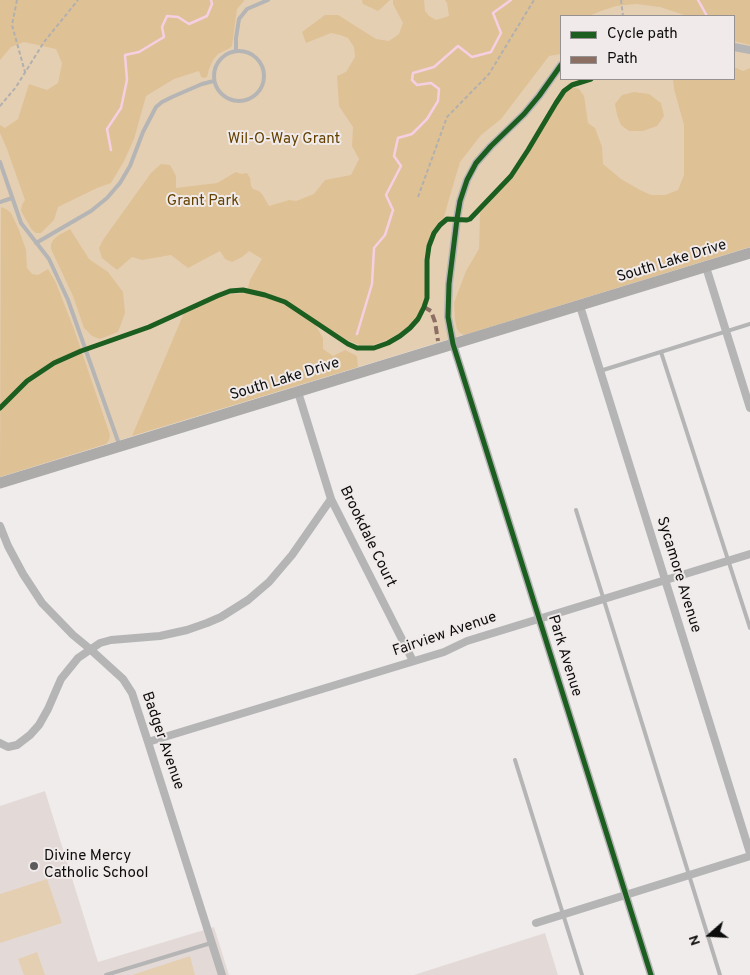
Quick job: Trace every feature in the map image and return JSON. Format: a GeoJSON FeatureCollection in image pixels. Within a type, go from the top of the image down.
{"type":"FeatureCollection","features":[{"type":"Feature","properties":{"kind":"street"},"geometry":{"type":"LineString","coordinates":[[735,47],[750,50]]}},
{"type":"Feature","properties":{"kind":"street","name":"Park Avenue"},"geometry":{"type":"LineString","coordinates":[[560,66],[524,114],[476,163],[467,180],[460,201],[449,284],[448,317],[453,344],[651,975]]}},
{"type":"Feature","properties":{"kind":"street","name":"South Lake Drive"},"geometry":{"type":"LineString","coordinates":[[0,483],[750,253]]}},
{"type":"Feature","properties":{"kind":"street"},"geometry":{"type":"LineString","coordinates":[[706,267],[750,408]]}},
{"type":"Feature","properties":{"kind":"street","name":"Sycamore Avenue"},"geometry":{"type":"LineString","coordinates":[[580,306],[750,854]]}},
{"type":"Feature","properties":{"kind":"street","name":"Brookdale Court"},"geometry":{"type":"LineString","coordinates":[[298,392],[331,499],[413,661]]}},
{"type":"Feature","properties":{"kind":"street"},"geometry":{"type":"LineString","coordinates":[[0,743],[8,747],[18,745],[30,735],[39,725],[48,709],[61,679],[78,658],[90,649],[110,640],[160,636],[207,624],[248,600],[269,582],[292,555],[331,499]]}},
{"type":"Feature","properties":{"kind":"street","name":"Badger Avenue"},"geometry":{"type":"LineString","coordinates":[[0,526],[23,574],[42,603],[73,635],[123,679],[132,694],[222,975]]}},
{"type":"Feature","properties":{"kind":"street","name":"Fairview Avenue"},"geometry":{"type":"LineString","coordinates":[[148,742],[444,652],[467,641],[750,554]]}},
{"type":"Feature","properties":{"kind":"street"},"geometry":{"type":"LineString","coordinates":[[536,923],[750,854]]}},
{"type":"Feature","properties":{"kind":"lane"},"geometry":{"type":"LineString","coordinates":[[236,50],[239,19],[247,9],[268,0]]}},
{"type":"Feature","properties":{"kind":"lane"},"geometry":{"type":"LineString","coordinates":[[236,50],[253,54],[259,59],[265,75],[260,91],[254,97],[238,101],[222,95],[214,81],[216,64],[228,52],[236,50]]}},
{"type":"Feature","properties":{"kind":"lane"},"geometry":{"type":"LineString","coordinates":[[36,242],[91,211],[107,198],[120,183],[130,166],[143,132],[156,107],[172,97],[214,81]]}},
{"type":"Feature","properties":{"kind":"lane"},"geometry":{"type":"LineString","coordinates":[[0,162],[21,223],[49,259],[68,300],[120,446]]}},
{"type":"Feature","properties":{"kind":"lane"},"geometry":{"type":"LineString","coordinates":[[0,202],[12,198]]}},
{"type":"Feature","properties":{"kind":"lane"},"geometry":{"type":"LineString","coordinates":[[600,371],[750,324]]}},
{"type":"Feature","properties":{"kind":"lane"},"geometry":{"type":"LineString","coordinates":[[662,352],[750,628]]}},
{"type":"Feature","properties":{"kind":"lane"},"geometry":{"type":"LineString","coordinates":[[576,510],[720,975]]}},
{"type":"Feature","properties":{"kind":"lane"},"geometry":{"type":"LineString","coordinates":[[515,760],[582,975]]}},
{"type":"Feature","properties":{"kind":"lane"},"geometry":{"type":"LineString","coordinates":[[106,975],[212,943]]}},
{"type":"Feature","properties":{"kind":"path"},"geometry":{"type":"LineString","coordinates":[[17,0],[12,25],[25,72]]}},
{"type":"Feature","properties":{"kind":"path"},"geometry":{"type":"LineString","coordinates":[[0,106],[16,87],[44,42],[78,0]]}},
{"type":"Feature","properties":{"kind":"path"},"geometry":{"type":"LineString","coordinates":[[418,197],[447,117],[489,74],[534,0]]}},
{"type":"Feature","properties":{"kind":"path"},"geometry":{"type":"LineString","coordinates":[[622,0],[623,15]]}},
{"type":"Feature","properties":{"kind":"shaded area","name":"Divine Mercy Catholic School"},"geometry":{"type":"Polygon","coordinates":[[[45,791],[98,962],[214,927],[229,975],[0,975],[0,806],[45,791]]]}},
{"type":"Feature","properties":{"kind":"shaded area"},"geometry":{"type":"Polygon","coordinates":[[[545,933],[558,975],[414,975],[545,933]]]}},
{"type":"Feature","properties":{"kind":"green space","name":"Grant Park"},"geometry":{"type":"Polygon","coordinates":[[[0,0],[750,0],[750,247],[0,477],[0,0]]]}},
{"type":"Feature","properties":{"kind":"green space"},"geometry":{"type":"Polygon","coordinates":[[[0,0],[244,1],[237,9],[232,46],[218,54],[213,60],[207,77],[201,77],[199,71],[174,79],[146,96],[134,139],[111,183],[58,207],[54,220],[41,233],[36,233],[32,230],[21,211],[25,200],[0,133],[0,125],[5,128],[18,119],[29,84],[47,90],[58,83],[62,63],[56,49],[24,42],[11,47],[0,60],[0,0]]]}},
{"type":"Feature","properties":{"kind":"green space"},"geometry":{"type":"Polygon","coordinates":[[[362,0],[390,0],[378,11],[363,4],[362,0]]]}},
{"type":"Feature","properties":{"kind":"green space"},"geometry":{"type":"Polygon","coordinates":[[[393,0],[424,0],[425,11],[436,20],[449,16],[445,0],[750,0],[750,45],[735,41],[735,15],[684,15],[660,7],[636,4],[616,6],[591,15],[560,15],[560,54],[549,56],[501,119],[481,135],[460,162],[444,217],[432,231],[427,244],[424,259],[425,294],[422,307],[409,326],[387,340],[373,345],[359,345],[345,339],[317,321],[316,326],[323,338],[323,349],[333,356],[345,350],[357,356],[358,367],[132,436],[184,313],[212,300],[231,294],[246,293],[250,280],[262,259],[249,251],[232,262],[225,259],[220,251],[188,268],[171,255],[142,260],[132,257],[117,270],[102,258],[99,248],[103,240],[151,173],[161,164],[170,165],[176,176],[176,188],[217,183],[236,172],[241,174],[247,173],[253,189],[262,194],[269,206],[289,200],[296,201],[314,194],[325,180],[351,175],[359,159],[352,146],[353,127],[339,106],[337,76],[346,72],[355,57],[354,47],[348,38],[331,33],[306,43],[302,32],[325,15],[338,15],[376,39],[389,41],[399,34],[403,23],[393,4],[393,0]]]}},
{"type":"Feature","properties":{"kind":"green space"},"geometry":{"type":"Polygon","coordinates":[[[735,67],[743,71],[750,68],[750,247],[464,335],[460,333],[455,320],[454,303],[466,271],[479,249],[480,213],[512,178],[567,91],[573,87],[579,89],[584,96],[588,123],[595,128],[602,147],[603,164],[621,179],[640,190],[651,195],[665,195],[678,190],[684,175],[684,125],[673,80],[735,80],[735,67]]]}},
{"type":"Feature","properties":{"kind":"green space"},"geometry":{"type":"Polygon","coordinates":[[[634,92],[649,94],[661,103],[664,116],[657,126],[643,131],[629,131],[621,125],[615,104],[622,95],[634,92]]]}},
{"type":"Feature","properties":{"kind":"green space"},"geometry":{"type":"Polygon","coordinates":[[[1,207],[11,213],[19,230],[26,250],[27,268],[32,274],[38,275],[48,269],[56,283],[74,329],[110,435],[106,444],[0,477],[1,207]]]}},
{"type":"Feature","properties":{"kind":"green space"},"geometry":{"type":"Polygon","coordinates":[[[70,229],[89,259],[108,272],[123,292],[125,313],[118,332],[100,339],[92,336],[84,328],[73,296],[51,249],[54,239],[70,229]]]}},
{"type":"Feature","properties":{"kind":"green space"},"geometry":{"type":"Polygon","coordinates":[[[47,879],[62,923],[0,943],[0,894],[47,879]]]}},
{"type":"Feature","properties":{"kind":"green space"},"geometry":{"type":"Polygon","coordinates":[[[37,952],[45,975],[24,975],[18,959],[37,952]]]}},
{"type":"Feature","properties":{"kind":"green space"},"geometry":{"type":"Polygon","coordinates":[[[190,956],[195,975],[132,975],[190,956]]]}},
{"type":"Feature","properties":{"kind":"waterway"},"geometry":{"type":"LineString","coordinates":[[111,150],[107,129],[121,108],[127,80],[125,55],[139,52],[164,37],[162,27],[167,16],[178,17],[189,24],[207,16],[212,4],[211,0]]}},
{"type":"Feature","properties":{"kind":"waterway"},"geometry":{"type":"LineString","coordinates":[[357,334],[372,284],[374,248],[385,235],[393,210],[386,195],[401,166],[394,156],[398,138],[412,134],[427,119],[438,101],[439,89],[431,83],[417,85],[412,80],[413,73],[434,67],[458,46],[472,57],[491,52],[501,33],[493,13],[511,0]]}},
{"type":"Feature","properties":{"kind":"waterway"},"geometry":{"type":"LineString","coordinates":[[698,0],[706,15]]}},
{"type":"Feature","properties":{"kind":"marked path"},"geometry":{"type":"LineString","coordinates":[[424,307],[431,311],[438,341]]}},
{"type":"Feature","properties":{"kind":"cycle path"},"geometry":{"type":"LineString","coordinates":[[560,66],[524,114],[476,163],[467,180],[460,201],[457,219],[449,284],[448,317],[453,344],[651,975]]}},
{"type":"Feature","properties":{"kind":"cycle path"},"geometry":{"type":"LineString","coordinates":[[0,408],[27,381],[54,363],[81,351],[149,327],[230,291],[243,290],[285,302],[357,348],[374,348],[388,343],[410,328],[418,319],[424,307],[427,298],[429,246],[434,233],[440,225],[447,219],[470,219],[511,176],[564,91],[572,85],[588,80]]}},
{"type":"Feature","properties":{"kind":"place","name":"Divine Mercy Catholic School"},"geometry":{"type":"Point","coordinates":[34,866]}},
{"type":"Feature","properties":{"kind":"park label","name":"Wil-O-Way Grant"},"geometry":{"type":"Point","coordinates":[284,140]}}]}
